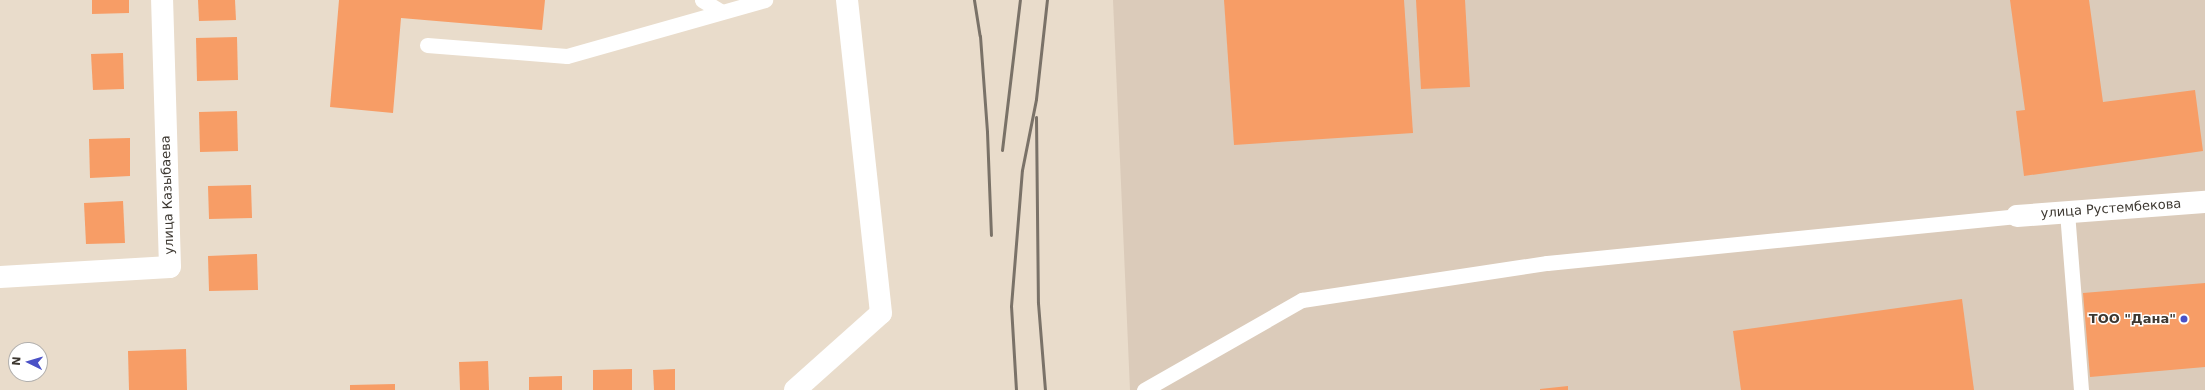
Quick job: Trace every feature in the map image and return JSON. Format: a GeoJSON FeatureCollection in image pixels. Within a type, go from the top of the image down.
{"type":"FeatureCollection","features":[{"type":"Feature","properties":{"kind":"street","name":"улица Казыбаева"},"geometry":{"type":"LineString","coordinates":[[0,277],[170,267],[162,0]]}},
{"type":"Feature","properties":{"kind":"street"},"geometry":{"type":"LineString","coordinates":[[795,390],[881,313],[847,0]]}},
{"type":"Feature","properties":{"kind":"street","name":"улица Рустембекова"},"geometry":{"type":"LineString","coordinates":[[2017,216],[2205,202]]}},
{"type":"Feature","properties":{"kind":"lane"},"geometry":{"type":"LineString","coordinates":[[702,0],[722,12]]}},
{"type":"Feature","properties":{"kind":"lane"},"geometry":{"type":"LineString","coordinates":[[427,45],[567,56],[765,0]]}},
{"type":"Feature","properties":{"kind":"lane"},"geometry":{"type":"LineString","coordinates":[[2067,212],[2081,390]]}},
{"type":"Feature","properties":{"kind":"lane"},"geometry":{"type":"LineString","coordinates":[[1144,390],[1302,300],[1547,263],[2017,216]]}},
{"type":"Feature","properties":{"kind":"shaded area"},"geometry":{"type":"Polygon","coordinates":[[[1113,0],[2205,0],[2205,390],[1130,390],[1113,0]]]}},
{"type":"Feature","properties":{"kind":"building"},"geometry":{"type":"Polygon","coordinates":[[[92,0],[129,0],[129,13],[92,14],[92,0]]]}},
{"type":"Feature","properties":{"kind":"building"},"geometry":{"type":"Polygon","coordinates":[[[198,0],[235,0],[236,20],[199,21],[198,0]]]}},
{"type":"Feature","properties":{"kind":"building"},"geometry":{"type":"Polygon","coordinates":[[[339,0],[545,0],[542,30],[401,18],[393,113],[330,107],[339,0]]]}},
{"type":"Feature","properties":{"kind":"building"},"geometry":{"type":"Polygon","coordinates":[[[1224,0],[1404,0],[1413,133],[1234,145],[1224,0]]]}},
{"type":"Feature","properties":{"kind":"building"},"geometry":{"type":"Polygon","coordinates":[[[1416,0],[1465,0],[1470,87],[1421,89],[1416,0]]]}},
{"type":"Feature","properties":{"kind":"building"},"geometry":{"type":"Polygon","coordinates":[[[2010,0],[2089,0],[2103,102],[2195,90],[2203,151],[2024,176],[2016,111],[2025,110],[2010,0]]]}},
{"type":"Feature","properties":{"kind":"building"},"geometry":{"type":"Polygon","coordinates":[[[237,37],[238,80],[197,81],[196,38],[237,37]]]}},
{"type":"Feature","properties":{"kind":"building"},"geometry":{"type":"Polygon","coordinates":[[[123,53],[124,89],[93,90],[91,54],[123,53]]]}},
{"type":"Feature","properties":{"kind":"building"},"geometry":{"type":"Polygon","coordinates":[[[237,111],[238,151],[200,152],[199,112],[237,111]]]}},
{"type":"Feature","properties":{"kind":"building"},"geometry":{"type":"Polygon","coordinates":[[[130,138],[130,176],[90,178],[89,139],[130,138]]]}},
{"type":"Feature","properties":{"kind":"building"},"geometry":{"type":"Polygon","coordinates":[[[251,185],[252,218],[209,219],[208,186],[251,185]]]}},
{"type":"Feature","properties":{"kind":"building"},"geometry":{"type":"Polygon","coordinates":[[[123,201],[125,243],[86,244],[84,203],[123,201]]]}},
{"type":"Feature","properties":{"kind":"building"},"geometry":{"type":"Polygon","coordinates":[[[257,254],[258,290],[209,291],[208,256],[257,254]]]}},
{"type":"Feature","properties":{"kind":"building"},"geometry":{"type":"Polygon","coordinates":[[[2205,283],[2205,367],[2090,377],[2083,293],[2205,283]]]}},
{"type":"Feature","properties":{"kind":"building"},"geometry":{"type":"Polygon","coordinates":[[[1962,299],[1974,390],[1741,390],[1733,331],[1962,299]]]}},
{"type":"Feature","properties":{"kind":"building"},"geometry":{"type":"Polygon","coordinates":[[[186,349],[187,390],[129,390],[128,351],[186,349]]]}},
{"type":"Feature","properties":{"kind":"building"},"geometry":{"type":"Polygon","coordinates":[[[488,361],[489,390],[460,390],[459,362],[488,361]]]}},
{"type":"Feature","properties":{"kind":"building"},"geometry":{"type":"Polygon","coordinates":[[[632,369],[632,390],[593,390],[593,370],[632,369]]]}},
{"type":"Feature","properties":{"kind":"building"},"geometry":{"type":"Polygon","coordinates":[[[675,369],[675,390],[654,390],[653,370],[675,369]]]}},
{"type":"Feature","properties":{"kind":"building"},"geometry":{"type":"Polygon","coordinates":[[[562,376],[562,390],[529,390],[529,377],[562,376]]]}},
{"type":"Feature","properties":{"kind":"building"},"geometry":{"type":"Polygon","coordinates":[[[395,384],[395,390],[350,390],[350,385],[395,384]]]}},
{"type":"Feature","properties":{"kind":"building"},"geometry":{"type":"Polygon","coordinates":[[[1568,386],[1568,390],[1540,390],[1540,389],[1568,386]]]}},
{"type":"Feature","properties":{"kind":"railway"},"geometry":{"type":"LineString","coordinates":[[974,0],[980,36],[987,132],[991,235]]}},
{"type":"Feature","properties":{"kind":"railway"},"geometry":{"type":"LineString","coordinates":[[1002,150],[1020,0]]}},
{"type":"Feature","properties":{"kind":"railway"},"geometry":{"type":"LineString","coordinates":[[1016,390],[1011,306],[1022,170],[1036,99],[1047,0]]}},
{"type":"Feature","properties":{"kind":"railway"},"geometry":{"type":"LineString","coordinates":[[1036,117],[1038,303],[1045,390]]}},
{"type":"Feature","properties":{"kind":"place","name":"ТОО \"Дана\""},"geometry":{"type":"Point","coordinates":[2184,319]}}]}
